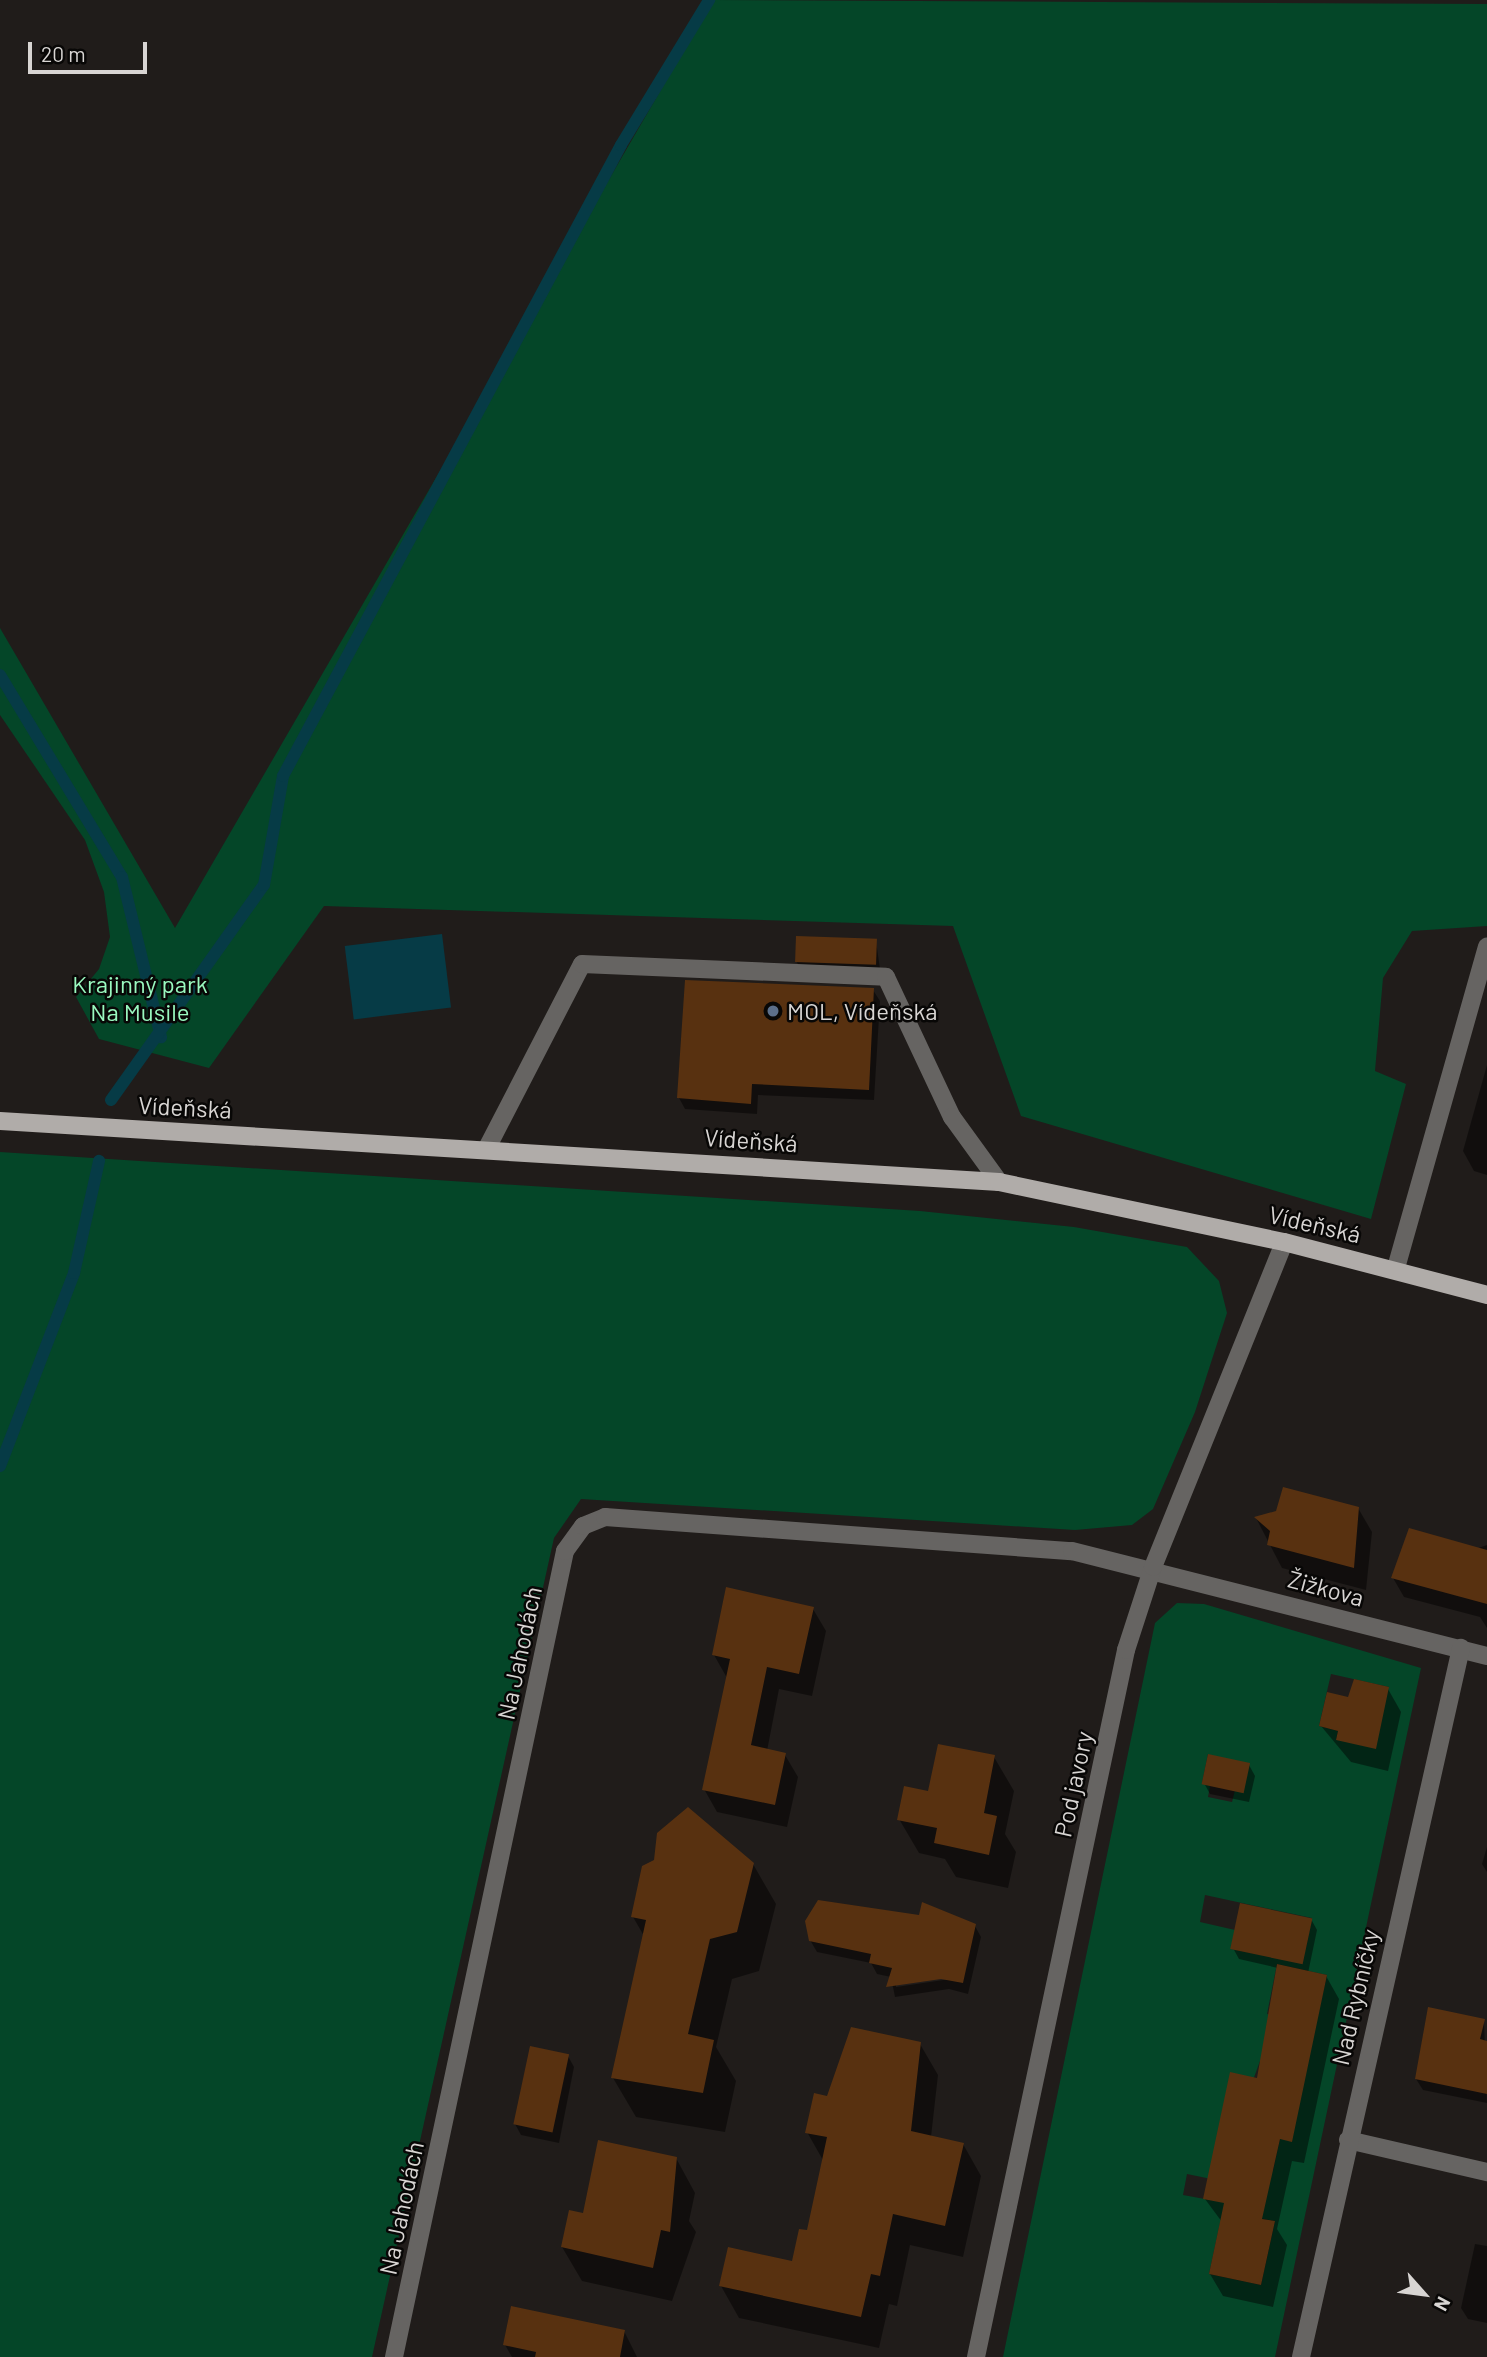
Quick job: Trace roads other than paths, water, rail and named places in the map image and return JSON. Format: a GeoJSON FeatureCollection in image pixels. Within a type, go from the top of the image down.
{"type":"FeatureCollection","features":[{"type":"Feature","properties":{"kind":"main road","name":"Vídeňská"},"geometry":{"type":"LineString","coordinates":[[0,1121],[999,1182],[1284,1242],[1396,1268],[1487,1295]]}},
{"type":"Feature","properties":{"kind":"street"},"geometry":{"type":"LineString","coordinates":[[1396,1268],[1487,947]]}},
{"type":"Feature","properties":{"kind":"street"},"geometry":{"type":"LineString","coordinates":[[486,1150],[582,964],[886,977],[952,1117],[999,1182]]}},
{"type":"Feature","properties":{"kind":"street","name":"Pod javory"},"geometry":{"type":"LineString","coordinates":[[976,2357],[1126,1650],[1153,1567],[1284,1242]]}},
{"type":"Feature","properties":{"kind":"street","name":"Na Jahodách"},"geometry":{"type":"LineString","coordinates":[[394,2357],[565,1552],[583,1526],[605,1517],[633,1519],[1072,1551],[1153,1567]]}},
{"type":"Feature","properties":{"kind":"street","name":"Žižkova"},"geometry":{"type":"LineString","coordinates":[[1153,1567],[1487,1656]]}},
{"type":"Feature","properties":{"kind":"street","name":"Nad Rybníčky"},"geometry":{"type":"LineString","coordinates":[[1301,2357],[1461,1648]]}},
{"type":"Feature","properties":{"kind":"street"},"geometry":{"type":"LineString","coordinates":[[1348,2140],[1487,2172]]}},
{"type":"Feature","properties":{"kind":"water"},"geometry":{"type":"Polygon","coordinates":[[[442,934],[451,1007],[354,1019],[345,946],[442,934]]]}},
{"type":"Feature","properties":{"kind":"waterway"},"geometry":{"type":"LineString","coordinates":[[111,1100],[264,885],[283,776],[621,145],[709,0]]}},
{"type":"Feature","properties":{"kind":"waterway"},"geometry":{"type":"LineString","coordinates":[[0,675],[122,877],[161,1037]]}},
{"type":"Feature","properties":{"kind":"waterway"},"geometry":{"type":"LineString","coordinates":[[0,1466],[74,1273],[99,1161]]}},
{"type":"Feature","properties":{"kind":"place","name":"MOL, Vídeňská"},"geometry":{"type":"Point","coordinates":[773,1011]}},
{"type":"Feature","properties":{"kind":"park label","name":"Krajinný park Na Musile"},"geometry":{"type":"Point","coordinates":[140,998]}}]}
